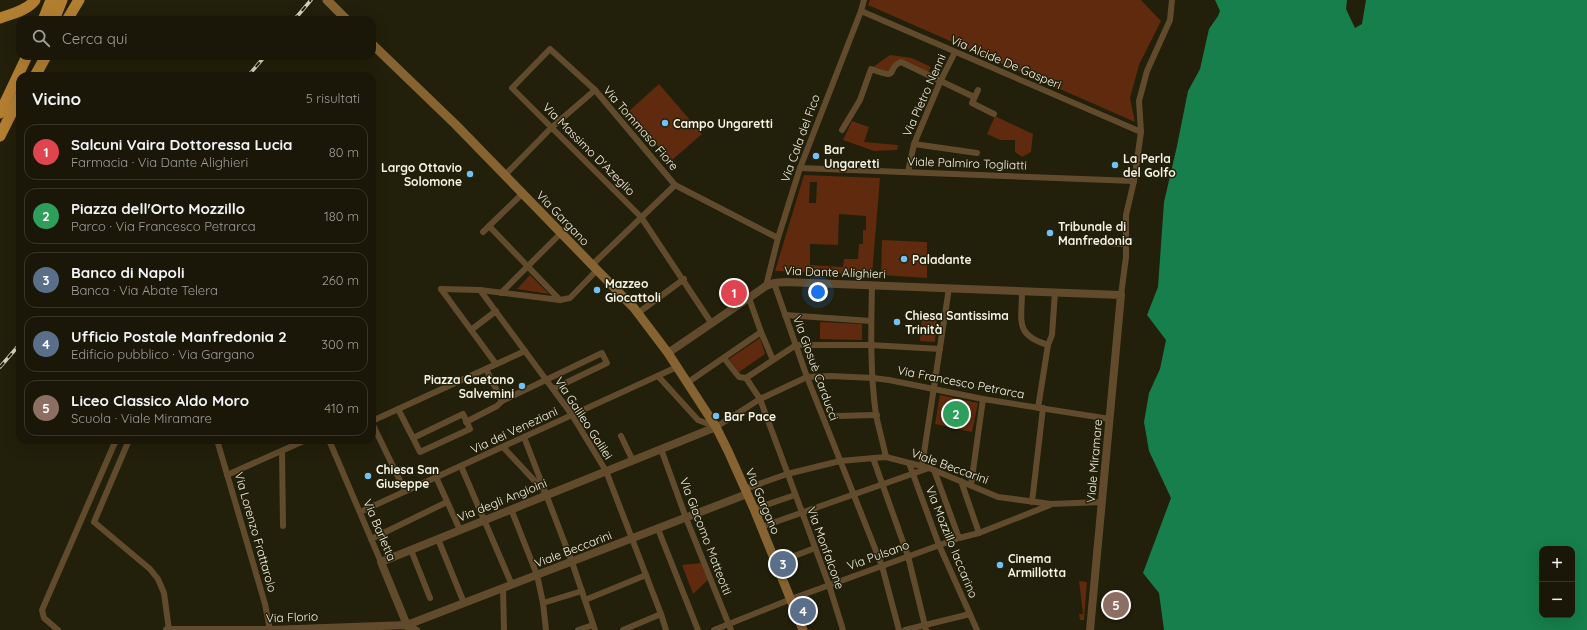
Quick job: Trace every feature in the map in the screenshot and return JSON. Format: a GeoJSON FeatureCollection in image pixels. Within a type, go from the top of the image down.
{"type":"FeatureCollection","features":[{"type":"Feature","properties":{"kind":"highway"},"geometry":{"type":"LineString","coordinates":[[0,18],[17,12],[33,3],[35,0]]}},
{"type":"Feature","properties":{"kind":"highway"},"geometry":{"type":"LineString","coordinates":[[45,16],[51,0]]}},
{"type":"Feature","properties":{"kind":"highway"},"geometry":{"type":"LineString","coordinates":[[56,16],[62,0]]}},
{"type":"Feature","properties":{"kind":"highway"},"geometry":{"type":"LineString","coordinates":[[69,16],[79,0]]}},
{"type":"Feature","properties":{"kind":"highway"},"geometry":{"type":"LineString","coordinates":[[20,72],[25,60]]}},
{"type":"Feature","properties":{"kind":"highway"},"geometry":{"type":"LineString","coordinates":[[32,72],[36,60]]}},
{"type":"Feature","properties":{"kind":"highway"},"geometry":{"type":"LineString","coordinates":[[36,72],[44,60]]}},
{"type":"Feature","properties":{"kind":"highway"},"geometry":{"type":"LineString","coordinates":[[0,114],[16,80]]}},
{"type":"Feature","properties":{"kind":"highway"},"geometry":{"type":"LineString","coordinates":[[2,132],[16,104]]}},
{"type":"Feature","properties":{"kind":"highway"},"geometry":{"type":"LineString","coordinates":[[2,132],[16,108]]}},
{"type":"Feature","properties":{"kind":"main road"},"geometry":{"type":"LineString","coordinates":[[327,0],[344,16]]}},
{"type":"Feature","properties":{"kind":"main road"},"geometry":{"type":"LineString","coordinates":[[331,0],[344,16]]}},
{"type":"Feature","properties":{"kind":"main road","name":"Via Gargano"},"geometry":{"type":"LineString","coordinates":[[376,48],[456,125],[594,267],[638,314],[668,353],[716,427],[754,509],[803,630]]}},
{"type":"Feature","properties":{"kind":"street","name":"Via Cala del Fico"},"geometry":{"type":"LineString","coordinates":[[770,285],[778,238],[800,168],[864,0]]}},
{"type":"Feature","properties":{"kind":"street"},"geometry":{"type":"LineString","coordinates":[[1121,295],[1126,257],[1126,215],[1134,181],[1142,132],[1139,101],[1147,71],[1170,20],[1172,0]]}},
{"type":"Feature","properties":{"kind":"street","name":"Via Alcide De Gasperi"},"geometry":{"type":"LineString","coordinates":[[861,11],[1142,132]]}},
{"type":"Feature","properties":{"kind":"street","name":"Via Massimo D'Azeglio"},"geometry":{"type":"LineString","coordinates":[[595,90],[550,49],[512,88],[641,217],[684,279],[712,324]]}},
{"type":"Feature","properties":{"kind":"street","name":"Via Pietro Nenni"},"geometry":{"type":"LineString","coordinates":[[908,172],[914,144],[940,82],[955,52]]}},
{"type":"Feature","properties":{"kind":"street"},"geometry":{"type":"LineString","coordinates":[[842,130],[860,100],[871,68],[886,75],[890,75],[896,65],[900,62],[974,97]]}},
{"type":"Feature","properties":{"kind":"street","name":"Via Tommaso Fiore"},"geometry":{"type":"LineString","coordinates":[[505,175],[551,128],[595,90],[675,184],[778,238]]}},
{"type":"Feature","properties":{"kind":"street"},"geometry":{"type":"LineString","coordinates":[[978,90],[972,103],[994,114]]}},
{"type":"Feature","properties":{"kind":"street"},"geometry":{"type":"LineString","coordinates":[[914,144],[977,152]]}},
{"type":"Feature","properties":{"kind":"street","name":"Viale Palmiro Togliatti"},"geometry":{"type":"LineString","coordinates":[[800,168],[1134,181]]}},
{"type":"Feature","properties":{"kind":"street"},"geometry":{"type":"LineString","coordinates":[[496,364],[441,289],[480,290],[560,300],[570,298],[594,267],[641,217],[675,184]]}},
{"type":"Feature","properties":{"kind":"street"},"geometry":{"type":"LineString","coordinates":[[483,232],[523,193]]}},
{"type":"Feature","properties":{"kind":"street"},"geometry":{"type":"LineString","coordinates":[[489,226],[560,300]]}},
{"type":"Feature","properties":{"kind":"street"},"geometry":{"type":"LineString","coordinates":[[501,293],[561,233]]}},
{"type":"Feature","properties":{"kind":"street"},"geometry":{"type":"LineString","coordinates":[[1090,242],[1126,244]]}},
{"type":"Feature","properties":{"kind":"street"},"geometry":{"type":"LineString","coordinates":[[638,314],[684,279]]}},
{"type":"Feature","properties":{"kind":"street","name":"Via Dante Alighieri"},"geometry":{"type":"LineString","coordinates":[[770,285],[785,282],[1121,295]]}},
{"type":"Feature","properties":{"kind":"street"},"geometry":{"type":"LineString","coordinates":[[668,353],[770,285]]}},
{"type":"Feature","properties":{"kind":"street","name":"Via Giosuè Carducci"},"geometry":{"type":"LineString","coordinates":[[770,285],[785,315],[807,377],[882,566],[900,630]]}},
{"type":"Feature","properties":{"kind":"street"},"geometry":{"type":"LineString","coordinates":[[872,285],[870,345],[877,416],[886,457]]}},
{"type":"Feature","properties":{"kind":"street"},"geometry":{"type":"LineString","coordinates":[[922,466],[949,288]]}},
{"type":"Feature","properties":{"kind":"street","name":"Via Galileo Galilei"},"geometry":{"type":"LineString","coordinates":[[480,290],[572,415],[606,471],[666,630]]}},
{"type":"Feature","properties":{"kind":"street"},"geometry":{"type":"LineString","coordinates":[[1022,291],[1022,327],[1027,336],[1035,342],[1048,345]]}},
{"type":"Feature","properties":{"kind":"street"},"geometry":{"type":"LineString","coordinates":[[1032,502],[1040,408],[1048,345],[1052,335],[1055,292]]}},
{"type":"Feature","properties":{"kind":"street","name":"Viale Miramare"},"geometry":{"type":"LineString","coordinates":[[1090,630],[1121,295]]}},
{"type":"Feature","properties":{"kind":"street"},"geometry":{"type":"LineString","coordinates":[[749,298],[773,360]]}},
{"type":"Feature","properties":{"kind":"street"},"geometry":{"type":"LineString","coordinates":[[470,330],[496,311]]}},
{"type":"Feature","properties":{"kind":"street"},"geometry":{"type":"LineString","coordinates":[[785,315],[871,321]]}},
{"type":"Feature","properties":{"kind":"street"},"geometry":{"type":"LineString","coordinates":[[687,383],[761,332]]}},
{"type":"Feature","properties":{"kind":"street"},"geometry":{"type":"LineString","coordinates":[[746,378],[796,345],[870,345],[940,349]]}},
{"type":"Feature","properties":{"kind":"street"},"geometry":{"type":"LineString","coordinates":[[376,420],[525,351]]}},
{"type":"Feature","properties":{"kind":"street"},"geometry":{"type":"LineString","coordinates":[[466,422],[497,406],[502,401],[602,353],[607,364],[553,389]]}},
{"type":"Feature","properties":{"kind":"street","name":"Via Monfalcone"},"geometry":{"type":"LineString","coordinates":[[724,358],[739,377],[746,378],[760,399],[829,585],[843,630]]}},
{"type":"Feature","properties":{"kind":"street","name":"Via dei Veneziani"},"geometry":{"type":"LineString","coordinates":[[360,512],[677,367]]}},
{"type":"Feature","properties":{"kind":"street"},"geometry":{"type":"LineString","coordinates":[[486,369],[502,401]]}},
{"type":"Feature","properties":{"kind":"street"},"geometry":{"type":"LineString","coordinates":[[658,376],[698,420],[716,427],[760,399],[807,377]]}},
{"type":"Feature","properties":{"kind":"street","name":"Via Francesco Petrarca"},"geometry":{"type":"LineString","coordinates":[[807,377],[831,376],[873,378],[983,400],[1110,418]]}},
{"type":"Feature","properties":{"kind":"street"},"geometry":{"type":"LineString","coordinates":[[971,485],[983,400]]}},
{"type":"Feature","properties":{"kind":"street"},"geometry":{"type":"LineString","coordinates":[[398,409],[420,452],[470,429],[463,414],[413,438]]}},
{"type":"Feature","properties":{"kind":"street"},"geometry":{"type":"LineString","coordinates":[[836,416],[877,416]]}},
{"type":"Feature","properties":{"kind":"street","name":"Via degli Angioini"},"geometry":{"type":"LineString","coordinates":[[381,562],[716,427]]}},
{"type":"Feature","properties":{"kind":"street"},"geometry":{"type":"LineString","coordinates":[[376,430],[405,491]]}},
{"type":"Feature","properties":{"kind":"street"},"geometry":{"type":"LineString","coordinates":[[621,436],[632,461]]}},
{"type":"Feature","properties":{"kind":"street"},"geometry":{"type":"LineString","coordinates":[[524,437],[572,562],[594,627],[578,630]]}},
{"type":"Feature","properties":{"kind":"street"},"geometry":{"type":"LineString","coordinates":[[58,630],[44,618],[42,610],[114,444]]}},
{"type":"Feature","properties":{"kind":"street"},"geometry":{"type":"LineString","coordinates":[[127,444],[94,522],[150,569],[158,579],[164,593],[168,630]]}},
{"type":"Feature","properties":{"kind":"street","name":"Via Lorenzo Frattarolo"},"geometry":{"type":"LineString","coordinates":[[218,444],[265,604],[270,630]]}},
{"type":"Feature","properties":{"kind":"street"},"geometry":{"type":"LineString","coordinates":[[228,475],[297,444]]}},
{"type":"Feature","properties":{"kind":"street","name":"Via Barletta"},"geometry":{"type":"LineString","coordinates":[[331,444],[408,628]]}},
{"type":"Feature","properties":{"kind":"street"},"geometry":{"type":"LineString","coordinates":[[503,447],[547,495]]}},
{"type":"Feature","properties":{"kind":"street","name":"Via Giacomo Matteotti"},"geometry":{"type":"LineString","coordinates":[[661,449],[686,518],[730,627]]}},
{"type":"Feature","properties":{"kind":"street"},"geometry":{"type":"LineString","coordinates":[[282,451],[283,526]]}},
{"type":"Feature","properties":{"kind":"street","name":"Viale Beccarini"},"geometry":{"type":"LineString","coordinates":[[408,628],[464,603],[686,518],[787,474],[840,460],[886,457],[908,462],[932,469],[998,497],[1051,504],[1102,502]]}},
{"type":"Feature","properties":{"kind":"street"},"geometry":{"type":"LineString","coordinates":[[872,458],[908,556],[925,628]]}},
{"type":"Feature","properties":{"kind":"street","name":"Via Mozzillo Iaccarino"},"geometry":{"type":"LineString","coordinates":[[908,462],[939,545],[978,630]]}},
{"type":"Feature","properties":{"kind":"street"},"geometry":{"type":"LineString","coordinates":[[461,466],[512,585]]}},
{"type":"Feature","properties":{"kind":"street"},"geometry":{"type":"LineString","coordinates":[[761,527],[801,512],[932,469],[959,538]]}},
{"type":"Feature","properties":{"kind":"street"},"geometry":{"type":"LineString","coordinates":[[436,477],[460,530]]}},
{"type":"Feature","properties":{"kind":"street"},"geometry":{"type":"LineString","coordinates":[[962,481],[979,533]]}},
{"type":"Feature","properties":{"kind":"street"},"geometry":{"type":"LineString","coordinates":[[754,509],[795,495]]}},
{"type":"Feature","properties":{"kind":"street"},"geometry":{"type":"LineString","coordinates":[[371,539],[447,502]]}},
{"type":"Feature","properties":{"kind":"street","name":"Via Pulsano"},"geometry":{"type":"LineString","coordinates":[[714,630],[730,627],[791,599],[939,545],[979,533],[1051,504]]}},
{"type":"Feature","properties":{"kind":"street"},"geometry":{"type":"LineString","coordinates":[[511,509],[537,575],[543,603],[546,630]]}},
{"type":"Feature","properties":{"kind":"street"},"geometry":{"type":"LineString","coordinates":[[658,529],[698,630]]}},
{"type":"Feature","properties":{"kind":"street"},"geometry":{"type":"LineString","coordinates":[[438,539],[464,603]]}},
{"type":"Feature","properties":{"kind":"street"},"geometry":{"type":"LineString","coordinates":[[776,563],[815,548]]}},
{"type":"Feature","properties":{"kind":"street"},"geometry":{"type":"LineString","coordinates":[[411,550],[430,598]]}},
{"type":"Feature","properties":{"kind":"street"},"geometry":{"type":"LineString","coordinates":[[585,600],[646,575]]}},
{"type":"Feature","properties":{"kind":"street"},"geometry":{"type":"LineString","coordinates":[[503,588],[504,630]]}},
{"type":"Feature","properties":{"kind":"street"},"geometry":{"type":"LineString","coordinates":[[543,603],[582,591]]}},
{"type":"Feature","properties":{"kind":"street"},"geometry":{"type":"LineString","coordinates":[[623,630],[661,614]]}},
{"type":"Feature","properties":{"kind":"street"},"geometry":{"type":"LineString","coordinates":[[905,630],[925,628],[970,614]]}},
{"type":"Feature","properties":{"kind":"street","name":"Via Florio"},"geometry":{"type":"LineString","coordinates":[[168,630],[383,628],[408,628],[418,630]]}},
{"type":"Feature","properties":{"kind":"shaded area"},"geometry":{"type":"Polygon","coordinates":[[[870,0],[1141,0],[1161,21],[1139,65],[1130,98],[1135,122],[868,5],[870,0]]]}},
{"type":"Feature","properties":{"kind":"shaded area"},"geometry":{"type":"Polygon","coordinates":[[[1215,0],[1347,0],[1346,9],[1355,28],[1362,24],[1366,0],[1587,0],[1587,630],[1164,630],[1159,593],[1143,573],[1171,498],[1149,451],[1144,422],[1149,393],[1160,369],[1166,340],[1147,315],[1158,287],[1164,202],[1188,91],[1200,69],[1209,29],[1220,11],[1215,0]]]}},
{"type":"Feature","properties":{"kind":"shaded area"},"geometry":{"type":"Polygon","coordinates":[[[890,55],[912,58],[931,67],[928,73],[901,60],[888,73],[873,67],[890,55]]]}},
{"type":"Feature","properties":{"kind":"shaded area","name":"Campo Ungaretti"},"geometry":{"type":"Polygon","coordinates":[[[659,84],[702,134],[671,161],[628,112],[659,84]]]}},
{"type":"Feature","properties":{"kind":"shaded area"},"geometry":{"type":"Polygon","coordinates":[[[995,116],[1033,134],[1031,152],[1022,157],[1015,152],[1015,140],[1000,140],[987,134],[995,116]]]}},
{"type":"Feature","properties":{"kind":"shaded area"},"geometry":{"type":"Polygon","coordinates":[[[852,121],[869,127],[864,142],[898,145],[897,150],[874,151],[843,140],[852,121]]]}},
{"type":"Feature","properties":{"kind":"shaded area"},"geometry":{"type":"Polygon","coordinates":[[[804,175],[880,178],[872,275],[775,271],[804,175]],[[810,182],[809,203],[816,203],[817,182],[810,182]],[[839,214],[838,245],[810,244],[810,265],[843,267],[844,259],[858,259],[859,244],[863,244],[863,230],[866,230],[866,216],[839,214]]]}},
{"type":"Feature","properties":{"kind":"shaded area","name":"Paladante"},"geometry":{"type":"Polygon","coordinates":[[[882,240],[927,242],[927,278],[881,275],[882,240]]]}},
{"type":"Feature","properties":{"kind":"shaded area"},"geometry":{"type":"Polygon","coordinates":[[[530,275],[549,294],[517,289],[530,275]]]}},
{"type":"Feature","properties":{"kind":"shaded area"},"geometry":{"type":"Polygon","coordinates":[[[922,313],[937,314],[935,342],[920,341],[922,313]]]}},
{"type":"Feature","properties":{"kind":"shaded area"},"geometry":{"type":"Polygon","coordinates":[[[820,322],[862,324],[862,340],[820,339],[820,322]]]}},
{"type":"Feature","properties":{"kind":"shaded area"},"geometry":{"type":"Polygon","coordinates":[[[760,338],[765,354],[739,372],[729,359],[760,338]]]}},
{"type":"Feature","properties":{"kind":"shaded area"},"geometry":{"type":"Polygon","coordinates":[[[940,395],[978,403],[972,432],[935,424],[940,395]]]}},
{"type":"Feature","properties":{"kind":"shaded area"},"geometry":{"type":"Polygon","coordinates":[[[701,563],[708,580],[693,594],[682,565],[701,563]]]}},
{"type":"Feature","properties":{"kind":"shaded area"},"geometry":{"type":"Polygon","coordinates":[[[1079,581],[1087,582],[1084,620],[1080,620],[1079,614],[1083,614],[1079,581]]]}},
{"type":"Feature","properties":{"kind":"railway"},"geometry":{"type":"LineString","coordinates":[[297,16],[311,0]]}},
{"type":"Feature","properties":{"kind":"railway"},"geometry":{"type":"LineString","coordinates":[[251,72],[262,60]]}},
{"type":"Feature","properties":{"kind":"railway"},"geometry":{"type":"LineString","coordinates":[[0,367],[16,349]]}},
{"type":"Feature","properties":{"kind":"place","name":"Campo Ungaretti"},"geometry":{"type":"Point","coordinates":[665,123]}},
{"type":"Feature","properties":{"kind":"place","name":"Bar Ungaretti"},"geometry":{"type":"Point","coordinates":[816,156]}},
{"type":"Feature","properties":{"kind":"place","name":"La Perla del Golfo"},"geometry":{"type":"Point","coordinates":[1115,165]}},
{"type":"Feature","properties":{"kind":"place","name":"Largo Ottavio Solomone"},"geometry":{"type":"Point","coordinates":[470,174]}},
{"type":"Feature","properties":{"kind":"place","name":"Tribunale di Manfredonia"},"geometry":{"type":"Point","coordinates":[1050,233]}},
{"type":"Feature","properties":{"kind":"place","name":"Paladante"},"geometry":{"type":"Point","coordinates":[904,259]}},
{"type":"Feature","properties":{"kind":"place","name":"Mazzeo Giocattoli"},"geometry":{"type":"Point","coordinates":[597,290]}},
{"type":"Feature","properties":{"kind":"place","name":"Salcuni Vaira Dottoressa Lucia"},"geometry":{"type":"Point","coordinates":[734,293]}},
{"type":"Feature","properties":{"kind":"place","name":"Chiesa Santissima Trinità"},"geometry":{"type":"Point","coordinates":[897,322]}},
{"type":"Feature","properties":{"kind":"place","name":"Piazza Gaetano Salvemini"},"geometry":{"type":"Point","coordinates":[522,386]}},
{"type":"Feature","properties":{"kind":"place","name":"Piazza dell'Orto Mozzillo"},"geometry":{"type":"Point","coordinates":[956,414]}},
{"type":"Feature","properties":{"kind":"place","name":"Bar Pace"},"geometry":{"type":"Point","coordinates":[716,416]}},
{"type":"Feature","properties":{"kind":"place","name":"Chiesa San Giuseppe"},"geometry":{"type":"Point","coordinates":[368,476]}},
{"type":"Feature","properties":{"kind":"place","name":"Banco di Napoli"},"geometry":{"type":"Point","coordinates":[783,564]}},
{"type":"Feature","properties":{"kind":"place","name":"Cinema Armillotta"},"geometry":{"type":"Point","coordinates":[1000,565]}},
{"type":"Feature","properties":{"kind":"place","name":"Liceo Classico Aldo Moro"},"geometry":{"type":"Point","coordinates":[1116,605]}},
{"type":"Feature","properties":{"kind":"place","name":"Ufficio Postale Manfredonia 2"},"geometry":{"type":"Point","coordinates":[803,611]}}]}
